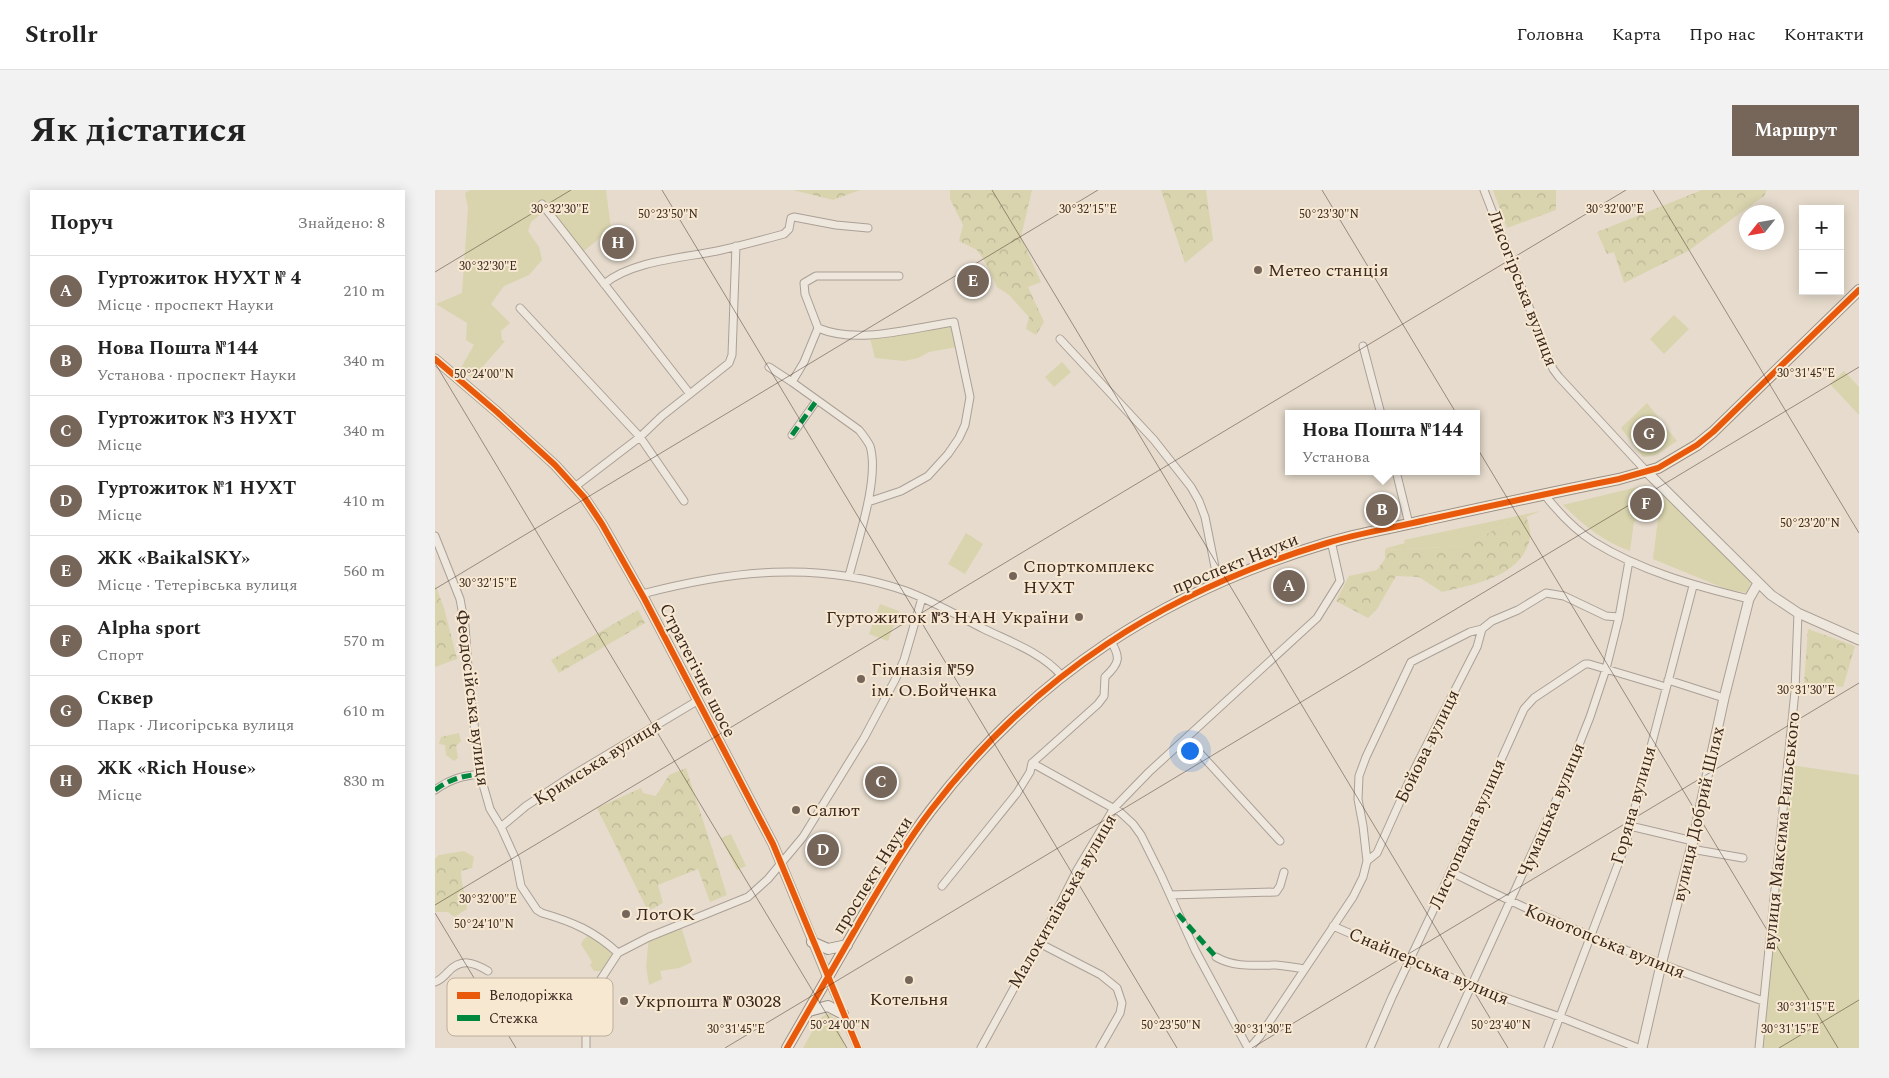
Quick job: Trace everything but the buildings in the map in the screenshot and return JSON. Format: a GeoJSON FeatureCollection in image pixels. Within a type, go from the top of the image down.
{"type":"FeatureCollection","features":[{"type":"Feature","properties":{"kind":"main road","name":"проспект Науки"},"geometry":{"type":"LineString","coordinates":[[787,1048],[901,851],[941,797],[977,754],[1009,721],[1061,675],[1110,640],[1169,606],[1218,582],[1290,554],[1331,541],[1647,472],[1685,454],[1713,432],[1859,290]]}},
{"type":"Feature","properties":{"kind":"main road"},"geometry":{"type":"LineString","coordinates":[[812,942],[828,949],[847,945]]}},
{"type":"Feature","properties":{"kind":"main road"},"geometry":{"type":"LineString","coordinates":[[809,1011],[828,1006],[843,1014]]}},
{"type":"Feature","properties":{"kind":"street","name":"Лисогірська вулиця"},"geometry":{"type":"LineString","coordinates":[[1485,190],[1553,369],[1647,472]]}},
{"type":"Feature","properties":{"kind":"street"},"geometry":{"type":"LineString","coordinates":[[542,204],[690,394]]}},
{"type":"Feature","properties":{"kind":"street"},"geometry":{"type":"LineString","coordinates":[[604,284],[610,278],[630,270],[788,232],[791,218],[794,217],[836,225],[868,228]]}},
{"type":"Feature","properties":{"kind":"street"},"geometry":{"type":"LineString","coordinates":[[575,486],[640,437],[729,363],[732,354],[736,246]]}},
{"type":"Feature","properties":{"kind":"street"},"geometry":{"type":"LineString","coordinates":[[792,382],[804,362],[818,328],[805,294],[804,283],[811,278],[899,276]]}},
{"type":"Feature","properties":{"kind":"street"},"geometry":{"type":"LineString","coordinates":[[520,308],[640,437],[684,501]]}},
{"type":"Feature","properties":{"kind":"street"},"geometry":{"type":"LineString","coordinates":[[818,328],[840,335],[875,335],[954,322],[970,397],[965,425],[959,438],[948,454],[928,476],[901,491],[868,502]]}},
{"type":"Feature","properties":{"kind":"street"},"geometry":{"type":"LineString","coordinates":[[1060,339],[1154,440],[1191,487],[1205,517],[1218,582]]}},
{"type":"Feature","properties":{"kind":"street"},"geometry":{"type":"LineString","coordinates":[[1363,346],[1380,410]]}},
{"type":"Feature","properties":{"kind":"street","name":"Стратегічне шосе"},"geometry":{"type":"LineString","coordinates":[[435,359],[497,412],[555,466],[575,486],[602,524],[642,594],[782,864],[812,942],[858,1048]]}},
{"type":"Feature","properties":{"kind":"street"},"geometry":{"type":"LineString","coordinates":[[769,367],[859,430],[869,446],[872,458],[868,502],[849,576]]}},
{"type":"Feature","properties":{"kind":"street"},"geometry":{"type":"LineString","coordinates":[[792,436],[817,400]]}},
{"type":"Feature","properties":{"kind":"street"},"geometry":{"type":"LineString","coordinates":[[1647,472],[1780,602],[1798,613],[1859,640]]}},
{"type":"Feature","properties":{"kind":"street"},"geometry":{"type":"LineString","coordinates":[[1397,475],[1409,524]]}},
{"type":"Feature","properties":{"kind":"street"},"geometry":{"type":"LineString","coordinates":[[1543,494],[1562,516],[1592,541],[1629,561],[1693,586],[1749,599]]}},
{"type":"Feature","properties":{"kind":"street","name":"Феодосійська вулиця"},"geometry":{"type":"LineString","coordinates":[[435,536],[460,599],[465,626],[480,774],[490,809],[501,827],[515,860],[521,886],[537,910],[542,914],[577,925],[592,932],[618,953]]}},
{"type":"Feature","properties":{"kind":"street","name":"Малокитаївська вулиця"},"geometry":{"type":"LineString","coordinates":[[981,1048],[1077,870],[1114,808],[1149,772],[1317,618],[1340,581],[1331,541]]}},
{"type":"Feature","properties":{"kind":"street","name":"Чумацька вулиця"},"geometry":{"type":"LineString","coordinates":[[1443,1048],[1563,785],[1590,717],[1606,669],[1619,617],[1629,561]]}},
{"type":"Feature","properties":{"kind":"street"},"geometry":{"type":"LineString","coordinates":[[642,594],[722,576],[776,571],[849,576],[905,591],[923,598],[1043,658],[1061,675]]}},
{"type":"Feature","properties":{"kind":"street","name":"вулиця Добрий Шлях"},"geometry":{"type":"LineString","coordinates":[[1642,1048],[1692,845],[1724,698],[1749,599],[1758,582]]}},
{"type":"Feature","properties":{"kind":"street","name":"Горяна вулиця"},"geometry":{"type":"LineString","coordinates":[[1548,1048],[1625,846],[1693,586]]}},
{"type":"Feature","properties":{"kind":"street"},"geometry":{"type":"LineString","coordinates":[[1032,763],[1114,808],[1126,817],[1141,835],[1195,950],[1249,1048],[1260,1036],[1353,897],[1363,877],[1367,861],[1358,799],[1359,776],[1406,670],[1415,659],[1470,632],[1482,629],[1492,621],[1518,610],[1546,594],[1564,596],[1606,616],[1619,617]]}},
{"type":"Feature","properties":{"kind":"street"},"geometry":{"type":"LineString","coordinates":[[602,978],[618,953],[649,937],[747,896],[762,885],[782,864],[822,808],[864,738],[895,680],[904,660],[923,598]]}},
{"type":"Feature","properties":{"kind":"street","name":"вулиця Максима Рильського"},"geometry":{"type":"LineString","coordinates":[[1759,1048],[1795,691],[1798,613]]}},
{"type":"Feature","properties":{"kind":"street","name":"Бойова вулиця"},"geometry":{"type":"LineString","coordinates":[[1367,861],[1377,853],[1415,768],[1477,647],[1482,629]]}},
{"type":"Feature","properties":{"kind":"street"},"geometry":{"type":"LineString","coordinates":[[942,886],[1017,793],[1030,772],[1032,763],[1098,704],[1104,696],[1105,677],[1115,666],[1118,658],[1118,653],[1110,640]]}},
{"type":"Feature","properties":{"kind":"street","name":"Листопадна вулиця"},"geometry":{"type":"LineString","coordinates":[[1370,1048],[1524,709],[1534,698],[1585,664],[1724,698]]}},
{"type":"Feature","properties":{"kind":"street","name":"Кримська вулиця"},"geometry":{"type":"LineString","coordinates":[[501,827],[526,806],[573,775],[697,701]]}},
{"type":"Feature","properties":{"kind":"street"},"geometry":{"type":"LineString","coordinates":[[1186,738],[1280,842]]}},
{"type":"Feature","properties":{"kind":"street"},"geometry":{"type":"LineString","coordinates":[[435,790],[454,779],[480,774]]}},
{"type":"Feature","properties":{"kind":"street"},"geometry":{"type":"LineString","coordinates":[[1630,826],[1743,858]]}},
{"type":"Feature","properties":{"kind":"street"},"geometry":{"type":"LineString","coordinates":[[1170,895],[1276,892],[1284,872]]}},
{"type":"Feature","properties":{"kind":"street","name":"Конотопська вулиця"},"geometry":{"type":"LineString","coordinates":[[1451,872],[1510,902],[1590,937],[1661,965],[1763,1001]]}},
{"type":"Feature","properties":{"kind":"street","name":"Снайперська вулиця"},"geometry":{"type":"LineString","coordinates":[[1333,926],[1466,984],[1560,1017],[1638,1048]]}},
{"type":"Feature","properties":{"kind":"street"},"geometry":{"type":"LineString","coordinates":[[1039,943],[1101,976],[1117,988],[1122,1003],[1120,1012],[1100,1048]]}},
{"type":"Feature","properties":{"kind":"street"},"geometry":{"type":"LineString","coordinates":[[1216,957],[1225,963],[1247,966],[1288,966],[1304,969]]}},
{"type":"Feature","properties":{"kind":"street"},"geometry":{"type":"LineString","coordinates":[[435,982],[453,967],[464,962],[475,964],[488,971]]}},
{"type":"Feature","properties":{"kind":"green space"},"geometry":{"type":"Polygon","coordinates":[[[470,190],[606,190],[611,229],[584,251],[548,208],[531,222],[528,231],[539,247],[542,260],[529,275],[504,286],[491,304],[510,323],[501,331],[502,340],[505,341],[472,379],[461,368],[474,345],[466,340],[467,323],[436,304],[462,293],[468,208],[465,193],[470,190]]]}},
{"type":"Feature","properties":{"kind":"green space"},"geometry":{"type":"Polygon","coordinates":[[[793,190],[860,190],[833,200],[793,190]]]}},
{"type":"Feature","properties":{"kind":"green space"},"geometry":{"type":"Polygon","coordinates":[[[950,190],[1032,190],[1021,237],[1041,282],[1028,287],[1044,322],[1036,335],[1026,329],[1029,317],[1009,295],[997,287],[977,250],[959,241],[963,225],[950,199],[950,190]]]}},
{"type":"Feature","properties":{"kind":"green space"},"geometry":{"type":"Polygon","coordinates":[[[1161,190],[1206,190],[1213,240],[1185,263],[1161,190]]]}},
{"type":"Feature","properties":{"kind":"green space"},"geometry":{"type":"Polygon","coordinates":[[[1493,190],[1556,190],[1556,210],[1507,228],[1493,190]]]}},
{"type":"Feature","properties":{"kind":"green space"},"geometry":{"type":"Polygon","coordinates":[[[1702,190],[1767,190],[1764,196],[1752,205],[1739,205],[1739,214],[1688,251],[1624,283],[1614,252],[1607,254],[1597,232],[1702,190]]]}},
{"type":"Feature","properties":{"kind":"green space"},"geometry":{"type":"Polygon","coordinates":[[[1674,315],[1689,329],[1664,354],[1650,339],[1674,315]]]}},
{"type":"Feature","properties":{"kind":"green space"},"geometry":{"type":"Polygon","coordinates":[[[952,324],[957,347],[929,352],[918,358],[904,361],[875,358],[870,338],[952,324]]]}},
{"type":"Feature","properties":{"kind":"green space"},"geometry":{"type":"Polygon","coordinates":[[[1062,362],[1071,372],[1054,387],[1045,377],[1062,362]]]}},
{"type":"Feature","properties":{"kind":"green space"},"geometry":{"type":"Polygon","coordinates":[[[1844,371],[1859,387],[1859,415],[1830,384],[1844,371]]]}},
{"type":"Feature","properties":{"kind":"green space"},"geometry":{"type":"Polygon","coordinates":[[[1647,403],[1677,441],[1656,455],[1643,457],[1621,428],[1647,403]]]}},
{"type":"Feature","properties":{"kind":"green space"},"geometry":{"type":"Polygon","coordinates":[[[1646,485],[1646,491],[1639,492],[1630,551],[1594,532],[1563,505],[1646,485]]]}},
{"type":"Feature","properties":{"kind":"green space"},"geometry":{"type":"Polygon","coordinates":[[[1663,491],[1751,582],[1747,593],[1726,589],[1653,559],[1663,491]]]}},
{"type":"Feature","properties":{"kind":"green space"},"geometry":{"type":"Polygon","coordinates":[[[1541,511],[1494,530],[1466,546],[1385,550],[1405,543],[1404,540],[1541,511]]]}},
{"type":"Feature","properties":{"kind":"green space"},"geometry":{"type":"Polygon","coordinates":[[[1526,515],[1530,538],[1525,551],[1517,562],[1495,577],[1442,592],[1419,577],[1396,576],[1377,609],[1368,618],[1336,601],[1349,576],[1377,570],[1385,559],[1385,550],[1466,546],[1526,515]]]}},
{"type":"Feature","properties":{"kind":"green space"},"geometry":{"type":"Polygon","coordinates":[[[966,533],[983,544],[965,574],[948,564],[966,533]]]}},
{"type":"Feature","properties":{"kind":"green space"},"geometry":{"type":"Polygon","coordinates":[[[435,584],[444,608],[457,659],[435,667],[435,584]]]}},
{"type":"Feature","properties":{"kind":"green space"},"geometry":{"type":"Polygon","coordinates":[[[880,604],[899,611],[888,641],[869,634],[880,604]]]}},
{"type":"Feature","properties":{"kind":"green space"},"geometry":{"type":"Polygon","coordinates":[[[638,610],[645,623],[559,673],[551,660],[638,610]]]}},
{"type":"Feature","properties":{"kind":"green space"},"geometry":{"type":"Polygon","coordinates":[[[1808,629],[1855,646],[1843,687],[1804,683],[1808,629]]]}},
{"type":"Feature","properties":{"kind":"green space"},"geometry":{"type":"Polygon","coordinates":[[[459,733],[461,741],[456,746],[458,758],[454,761],[446,755],[445,745],[439,744],[441,737],[459,733]]]}},
{"type":"Feature","properties":{"kind":"green space"},"geometry":{"type":"Polygon","coordinates":[[[1790,765],[1859,775],[1859,1048],[1761,1048],[1790,765]]]}},
{"type":"Feature","properties":{"kind":"green space"},"geometry":{"type":"Polygon","coordinates":[[[686,768],[727,895],[710,902],[698,869],[658,885],[663,903],[648,911],[597,808],[641,788],[643,793],[656,796],[669,775],[686,768]]]}},
{"type":"Feature","properties":{"kind":"green space"},"geometry":{"type":"Polygon","coordinates":[[[731,834],[746,866],[737,870],[721,838],[731,834]]]}},
{"type":"Feature","properties":{"kind":"green space"},"geometry":{"type":"Polygon","coordinates":[[[464,851],[474,857],[472,868],[461,871],[467,909],[454,917],[448,912],[435,912],[435,859],[439,855],[464,851]]]}},
{"type":"Feature","properties":{"kind":"green space"},"geometry":{"type":"Polygon","coordinates":[[[680,923],[692,962],[679,968],[660,971],[662,979],[649,985],[646,966],[649,937],[680,923]]]}},
{"type":"Feature","properties":{"kind":"green space"},"geometry":{"type":"Polygon","coordinates":[[[592,932],[618,953],[605,971],[594,971],[590,965],[592,962],[581,944],[592,932]]]}},
{"type":"Feature","properties":{"kind":"green space"},"geometry":{"type":"Polygon","coordinates":[[[826,1014],[830,1014],[835,1019],[846,1048],[803,1048],[819,1019],[826,1014]]]}},
{"type":"Feature","properties":{"kind":"marked path"},"geometry":{"type":"LineString","coordinates":[[792,435],[817,400]]}},
{"type":"Feature","properties":{"kind":"marked path"},"geometry":{"type":"LineString","coordinates":[[435,790],[456,779],[480,774]]}},
{"type":"Feature","properties":{"kind":"marked path"},"geometry":{"type":"LineString","coordinates":[[1178,914],[1216,957]]}},
{"type":"Feature","properties":{"kind":"cycle path"},"geometry":{"type":"LineString","coordinates":[[787,1048],[884,880],[931,810],[971,762],[1014,718],[1059,679],[1107,644],[1158,613],[1211,586],[1268,563],[1327,543],[1364,533],[1619,479],[1658,468],[1697,445],[1713,432],[1859,290]]}},
{"type":"Feature","properties":{"kind":"cycle path"},"geometry":{"type":"LineString","coordinates":[[435,359],[555,465],[584,497],[602,524],[644,598],[773,844],[858,1048]]}},
{"type":"Feature","properties":{"kind":"place","name":"ЖК «Rich House»"},"geometry":{"type":"Point","coordinates":[618,243]}},
{"type":"Feature","properties":{"kind":"place","name":"Метео станція"},"geometry":{"type":"Point","coordinates":[1258,270]}},
{"type":"Feature","properties":{"kind":"place","name":"ЖК «BaikalSKY»"},"geometry":{"type":"Point","coordinates":[973,281]}},
{"type":"Feature","properties":{"kind":"place","name":"Сквер"},"geometry":{"type":"Point","coordinates":[1649,434]}},
{"type":"Feature","properties":{"kind":"place","name":"Alpha sport"},"geometry":{"type":"Point","coordinates":[1646,504]}},
{"type":"Feature","properties":{"kind":"place","name":"Нова Пошта №144"},"geometry":{"type":"Point","coordinates":[1382,510]}},
{"type":"Feature","properties":{"kind":"place","name":"Спорткомплекс НУХТ"},"geometry":{"type":"Point","coordinates":[1013,576]}},
{"type":"Feature","properties":{"kind":"place","name":"Гуртожиток НУХТ № 4"},"geometry":{"type":"Point","coordinates":[1289,586]}},
{"type":"Feature","properties":{"kind":"place","name":"Гуртожиток №3 НАН України"},"geometry":{"type":"Point","coordinates":[1079,617]}},
{"type":"Feature","properties":{"kind":"place","name":"Гімназія №59 ім. О.Бойченка"},"geometry":{"type":"Point","coordinates":[861,679]}},
{"type":"Feature","properties":{"kind":"place","name":"Гуртожиток №3 НУХТ"},"geometry":{"type":"Point","coordinates":[881,782]}},
{"type":"Feature","properties":{"kind":"place","name":"Салют"},"geometry":{"type":"Point","coordinates":[796,810]}},
{"type":"Feature","properties":{"kind":"place","name":"Гуртожиток №1 НУХТ"},"geometry":{"type":"Point","coordinates":[823,850]}},
{"type":"Feature","properties":{"kind":"place","name":"ЛотОК"},"geometry":{"type":"Point","coordinates":[626,914]}},
{"type":"Feature","properties":{"kind":"place","name":"Котельня"},"geometry":{"type":"Point","coordinates":[909,980]}},
{"type":"Feature","properties":{"kind":"place","name":"Укрпошта № 03028"},"geometry":{"type":"Point","coordinates":[624,1001]}}]}
